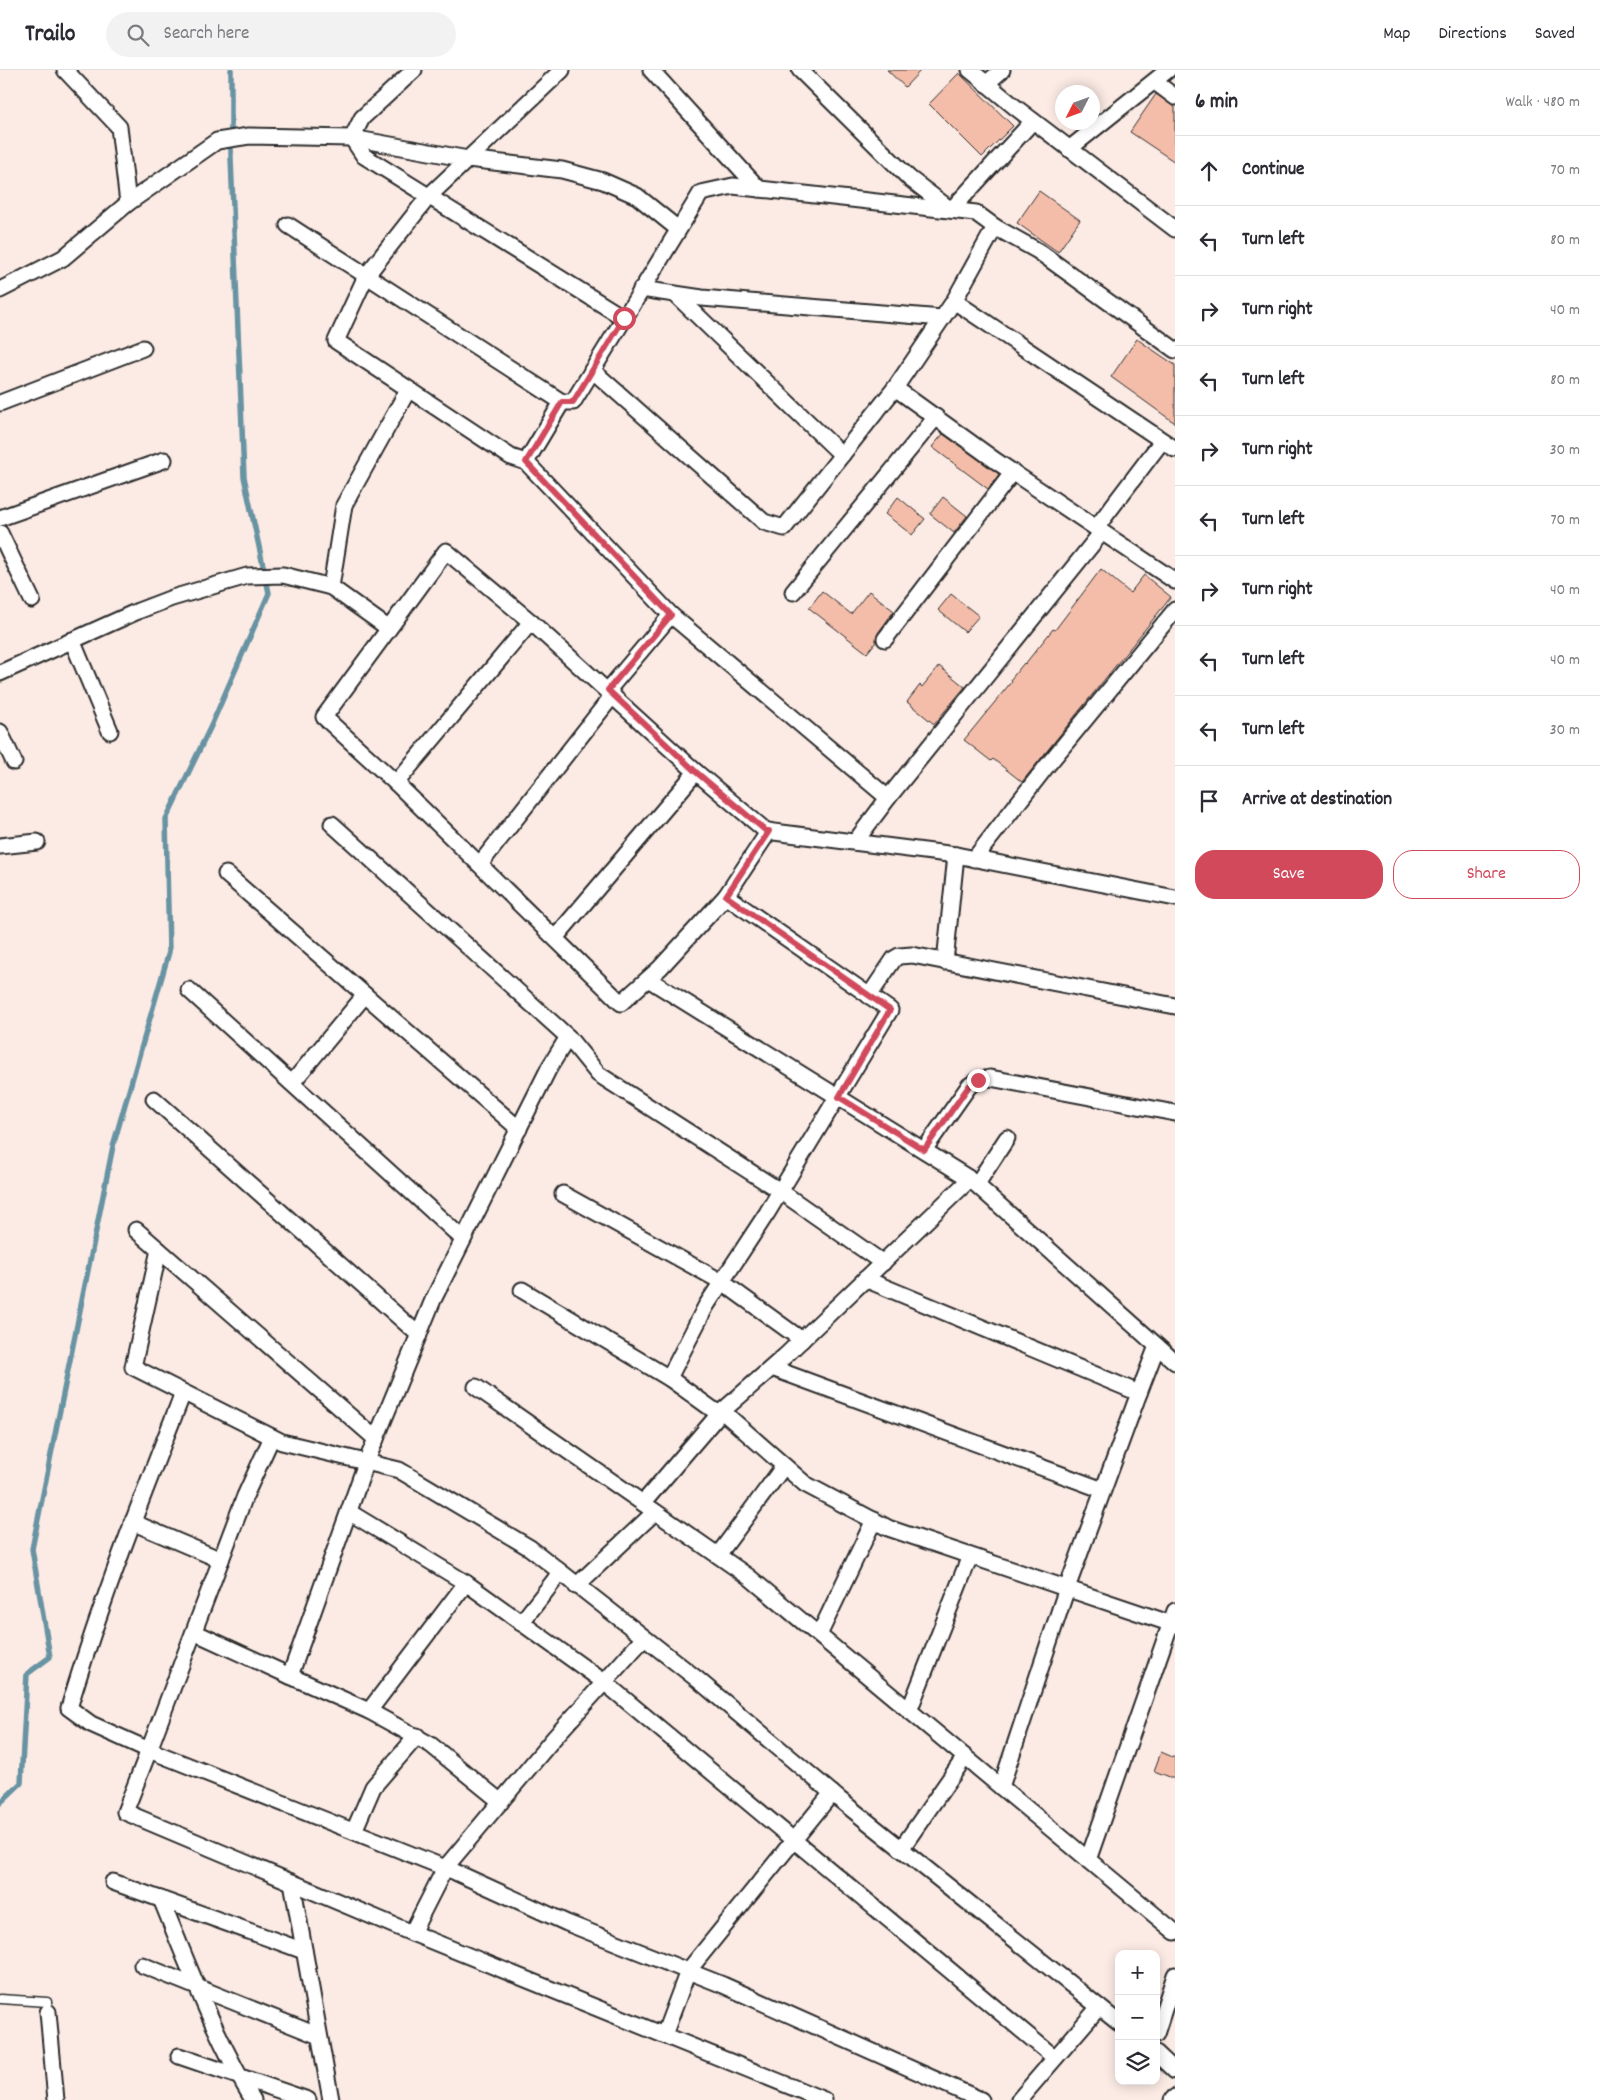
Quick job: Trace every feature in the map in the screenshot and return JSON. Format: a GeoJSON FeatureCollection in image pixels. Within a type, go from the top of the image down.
{"type":"FeatureCollection","features":[{"type":"Feature","properties":{"kind":"street"},"geometry":{"type":"LineString","coordinates":[[65,70],[119,127],[128,203]]}},
{"type":"Feature","properties":{"kind":"street"},"geometry":{"type":"LineString","coordinates":[[352,138],[362,118],[414,70]]}},
{"type":"Feature","properties":{"kind":"street"},"geometry":{"type":"LineString","coordinates":[[562,70],[428,196],[366,276],[336,341],[511,457],[526,462],[671,615],[888,798]]}},
{"type":"Feature","properties":{"kind":"street"},"geometry":{"type":"LineString","coordinates":[[651,70],[759,189]]}},
{"type":"Feature","properties":{"kind":"street"},"geometry":{"type":"LineString","coordinates":[[800,70],[908,178],[951,210]]}},
{"type":"Feature","properties":{"kind":"street"},"geometry":{"type":"LineString","coordinates":[[970,70],[1033,121],[1175,229]]}},
{"type":"Feature","properties":{"kind":"street"},"geometry":{"type":"LineString","coordinates":[[986,84],[1002,70]]}},
{"type":"Feature","properties":{"kind":"street"},"geometry":{"type":"LineString","coordinates":[[1069,148],[1168,70]]}},
{"type":"Feature","properties":{"kind":"street"},"geometry":{"type":"LineString","coordinates":[[1155,82],[1175,97]]}},
{"type":"Feature","properties":{"kind":"street"},"geometry":{"type":"LineString","coordinates":[[951,210],[1033,121]]}},
{"type":"Feature","properties":{"kind":"street"},"geometry":{"type":"LineString","coordinates":[[0,290],[63,258],[128,203],[216,141],[249,136],[352,138],[468,159],[562,170],[603,181],[636,196],[678,229]]}},
{"type":"Feature","properties":{"kind":"street"},"geometry":{"type":"LineString","coordinates":[[352,138],[364,156],[624,318]]}},
{"type":"Feature","properties":{"kind":"street"},"geometry":{"type":"LineString","coordinates":[[288,225],[562,402],[573,402],[701,193],[733,186],[976,213],[995,227],[1038,250],[1175,350]]}},
{"type":"Feature","properties":{"kind":"street"},"geometry":{"type":"LineString","coordinates":[[592,370],[764,522],[784,528],[895,388],[954,301],[995,227]]}},
{"type":"Feature","properties":{"kind":"street"},"geometry":{"type":"LineString","coordinates":[[641,289],[675,294],[942,318]]}},
{"type":"Feature","properties":{"kind":"street"},"geometry":{"type":"LineString","coordinates":[[675,294],[842,455]]}},
{"type":"Feature","properties":{"kind":"street"},"geometry":{"type":"LineString","coordinates":[[855,842],[1099,530],[1169,445],[954,301]]}},
{"type":"Feature","properties":{"kind":"street"},"geometry":{"type":"LineString","coordinates":[[0,403],[142,348]]}},
{"type":"Feature","properties":{"kind":"street"},"geometry":{"type":"LineString","coordinates":[[895,388],[1013,472],[1175,580]]}},
{"type":"Feature","properties":{"kind":"street"},"geometry":{"type":"LineString","coordinates":[[331,587],[344,505],[408,390]]}},
{"type":"Feature","properties":{"kind":"street"},"geometry":{"type":"LineString","coordinates":[[526,462],[562,402]]}},
{"type":"Feature","properties":{"kind":"street"},"geometry":{"type":"LineString","coordinates":[[793,592],[936,418]]}},
{"type":"Feature","properties":{"kind":"street"},"geometry":{"type":"LineString","coordinates":[[0,518],[164,460]]}},
{"type":"Feature","properties":{"kind":"street"},"geometry":{"type":"LineString","coordinates":[[885,639],[1013,472]]}},
{"type":"Feature","properties":{"kind":"street"},"geometry":{"type":"LineString","coordinates":[[0,533],[32,600]]}},
{"type":"Feature","properties":{"kind":"street"},"geometry":{"type":"LineString","coordinates":[[769,831],[726,896],[648,979],[621,1003],[396,782],[324,717],[446,551],[531,622],[696,772],[766,831],[769,831],[956,855],[1175,898]]}},
{"type":"Feature","properties":{"kind":"street"},"geometry":{"type":"LineString","coordinates":[[0,673],[172,598],[247,576],[282,575],[331,587],[388,628]]}},
{"type":"Feature","properties":{"kind":"street"},"geometry":{"type":"LineString","coordinates":[[974,859],[1046,767],[1175,610]]}},
{"type":"Feature","properties":{"kind":"street"},"geometry":{"type":"LineString","coordinates":[[480,864],[671,615]]}},
{"type":"Feature","properties":{"kind":"street"},"geometry":{"type":"LineString","coordinates":[[396,782],[531,622]]}},
{"type":"Feature","properties":{"kind":"street"},"geometry":{"type":"LineString","coordinates":[[72,640],[110,731]]}},
{"type":"Feature","properties":{"kind":"street"},"geometry":{"type":"LineString","coordinates":[[0,732],[14,762]]}},
{"type":"Feature","properties":{"kind":"street"},"geometry":{"type":"LineString","coordinates":[[555,938],[696,772]]}},
{"type":"Feature","properties":{"kind":"street"},"geometry":{"type":"LineString","coordinates":[[332,824],[568,1037],[598,1074],[780,1191],[883,1262]]}},
{"type":"Feature","properties":{"kind":"street"},"geometry":{"type":"LineString","coordinates":[[0,846],[37,842]]}},
{"type":"Feature","properties":{"kind":"street"},"geometry":{"type":"LineString","coordinates":[[944,962],[956,855]]}},
{"type":"Feature","properties":{"kind":"street"},"geometry":{"type":"LineString","coordinates":[[226,874],[519,1129]]}},
{"type":"Feature","properties":{"kind":"street"},"geometry":{"type":"LineString","coordinates":[[669,1378],[706,1306],[839,1097],[890,1010],[726,896]]}},
{"type":"Feature","properties":{"kind":"street"},"geometry":{"type":"LineString","coordinates":[[869,996],[890,964],[899,956],[912,955],[1175,1006]]}},
{"type":"Feature","properties":{"kind":"street"},"geometry":{"type":"LineString","coordinates":[[648,979],[974,1181],[1175,1362]]}},
{"type":"Feature","properties":{"kind":"street"},"geometry":{"type":"LineString","coordinates":[[190,990],[463,1239]]}},
{"type":"Feature","properties":{"kind":"street"},"geometry":{"type":"LineString","coordinates":[[292,1084],[365,995]]}},
{"type":"Feature","properties":{"kind":"street"},"geometry":{"type":"LineString","coordinates":[[290,1676],[366,1463],[433,1300],[550,1068],[568,1037]]}},
{"type":"Feature","properties":{"kind":"street"},"geometry":{"type":"LineString","coordinates":[[924,1150],[969,1086],[978,1080],[990,1078],[1175,1113]]}},
{"type":"Feature","properties":{"kind":"street"},"geometry":{"type":"LineString","coordinates":[[154,1099],[418,1335]]}},
{"type":"Feature","properties":{"kind":"street"},"geometry":{"type":"LineString","coordinates":[[576,1586],[649,1508],[721,1413],[772,1368],[883,1262],[974,1181],[1007,1138]]}},
{"type":"Feature","properties":{"kind":"street"},"geometry":{"type":"LineString","coordinates":[[563,1194],[722,1282],[802,1340]]}},
{"type":"Feature","properties":{"kind":"street"},"geometry":{"type":"LineString","coordinates":[[136,1230],[376,1439]]}},
{"type":"Feature","properties":{"kind":"street"},"geometry":{"type":"LineString","coordinates":[[159,1250],[134,1367],[183,1394],[272,1437],[291,1444],[399,1470],[530,1548],[576,1586],[697,1679],[832,1793],[1115,2020]]}},
{"type":"Feature","properties":{"kind":"street"},"geometry":{"type":"LineString","coordinates":[[865,1279],[1139,1393]]}},
{"type":"Feature","properties":{"kind":"street"},"geometry":{"type":"LineString","coordinates":[[522,1290],[669,1378],[721,1413],[805,1484],[888,1528],[1067,1588],[1173,1620],[1088,1860]]}},
{"type":"Feature","properties":{"kind":"street"},"geometry":{"type":"LineString","coordinates":[[1001,1787],[1067,1588],[1157,1346]]}},
{"type":"Feature","properties":{"kind":"street"},"geometry":{"type":"LineString","coordinates":[[772,1368],[1103,1490]]}},
{"type":"Feature","properties":{"kind":"street"},"geometry":{"type":"LineString","coordinates":[[476,1387],[749,1577],[1175,1932]]}},
{"type":"Feature","properties":{"kind":"street"},"geometry":{"type":"LineString","coordinates":[[183,1394],[132,1522],[68,1708],[91,1724],[148,1750],[445,1868],[567,1923],[723,1985],[981,2100]]}},
{"type":"Feature","properties":{"kind":"street"},"geometry":{"type":"LineString","coordinates":[[272,1437],[245,1496],[125,1812],[412,1932],[824,2100]]}},
{"type":"Feature","properties":{"kind":"street"},"geometry":{"type":"LineString","coordinates":[[718,1555],[784,1466]]}},
{"type":"Feature","properties":{"kind":"street"},"geometry":{"type":"LineString","coordinates":[[349,1512],[466,1583],[604,1682],[1055,2058]]}},
{"type":"Feature","properties":{"kind":"street"},"geometry":{"type":"LineString","coordinates":[[819,1635],[874,1520]]}},
{"type":"Feature","properties":{"kind":"street"},"geometry":{"type":"LineString","coordinates":[[132,1522],[221,1560]]}},
{"type":"Feature","properties":{"kind":"street"},"geometry":{"type":"LineString","coordinates":[[909,1711],[970,1556]]}},
{"type":"Feature","properties":{"kind":"street"},"geometry":{"type":"LineString","coordinates":[[521,1623],[560,1573]]}},
{"type":"Feature","properties":{"kind":"street"},"geometry":{"type":"LineString","coordinates":[[369,1711],[466,1583]]}},
{"type":"Feature","properties":{"kind":"street"},"geometry":{"type":"LineString","coordinates":[[194,1632],[369,1711],[418,1736],[501,1802]]}},
{"type":"Feature","properties":{"kind":"street"},"geometry":{"type":"LineString","coordinates":[[412,1932],[445,1868],[644,1638]]}},
{"type":"Feature","properties":{"kind":"street"},"geometry":{"type":"LineString","coordinates":[[354,1831],[373,1787],[418,1736]]}},
{"type":"Feature","properties":{"kind":"street"},"geometry":{"type":"LineString","coordinates":[[901,1849],[965,1757]]}},
{"type":"Feature","properties":{"kind":"street"},"geometry":{"type":"LineString","coordinates":[[664,2035],[688,1971],[832,1793]]}},
{"type":"Feature","properties":{"kind":"street"},"geometry":{"type":"LineString","coordinates":[[113,1882],[304,1951]]}},
{"type":"Feature","properties":{"kind":"street"},"geometry":{"type":"LineString","coordinates":[[292,1882],[331,2100]]}},
{"type":"Feature","properties":{"kind":"street"},"geometry":{"type":"LineString","coordinates":[[161,1900],[197,1987],[239,2077],[253,2100]]}},
{"type":"Feature","properties":{"kind":"street"},"geometry":{"type":"LineString","coordinates":[[142,1966],[319,2036]]}},
{"type":"Feature","properties":{"kind":"street"},"geometry":{"type":"LineString","coordinates":[[1160,2022],[1175,1975]]}},
{"type":"Feature","properties":{"kind":"street"},"geometry":{"type":"LineString","coordinates":[[1019,2100],[1099,2007]]}},
{"type":"Feature","properties":{"kind":"street"},"geometry":{"type":"LineString","coordinates":[[48,2012],[56,2100]]}},
{"type":"Feature","properties":{"kind":"street"},"geometry":{"type":"LineString","coordinates":[[179,2056],[308,2100]]}},
{"type":"Feature","properties":{"kind":"street"},"geometry":{"type":"LineString","coordinates":[[1160,2057],[1175,2071]]}},
{"type":"Feature","properties":{"kind":"street"},"geometry":{"type":"LineString","coordinates":[[1172,2100],[1175,2096]]}},
{"type":"Feature","properties":{"kind":"lane"},"geometry":{"type":"LineString","coordinates":[[0,2000],[47,2002],[48,2012]]}},
{"type":"Feature","properties":{"kind":"building"},"geometry":{"type":"Polygon","coordinates":[[[887,70],[921,70],[905,87],[887,70]]]}},
{"type":"Feature","properties":{"kind":"building"},"geometry":{"type":"Polygon","coordinates":[[[959,73],[1013,126],[982,157],[929,104],[959,73]]]}},
{"type":"Feature","properties":{"kind":"building"},"geometry":{"type":"Polygon","coordinates":[[[1156,94],[1175,107],[1175,162],[1130,132],[1156,94]]]}},
{"type":"Feature","properties":{"kind":"building"},"geometry":{"type":"Polygon","coordinates":[[[1039,191],[1080,220],[1058,252],[1017,223],[1039,191]]]}},
{"type":"Feature","properties":{"kind":"building"},"geometry":{"type":"Polygon","coordinates":[[[1137,339],[1175,365],[1175,423],[1111,377],[1137,339]]]}},
{"type":"Feature","properties":{"kind":"building"},"geometry":{"type":"Polygon","coordinates":[[[943,434],[999,474],[988,489],[932,447],[943,434]]]}},
{"type":"Feature","properties":{"kind":"building"},"geometry":{"type":"Polygon","coordinates":[[[898,497],[925,519],[912,535],[885,514],[898,497]]]}},
{"type":"Feature","properties":{"kind":"building"},"geometry":{"type":"Polygon","coordinates":[[[943,497],[967,516],[954,533],[930,514],[943,497]]]}},
{"type":"Feature","properties":{"kind":"building"},"geometry":{"type":"Polygon","coordinates":[[[1101,569],[1130,593],[1144,575],[1171,597],[1022,782],[993,759],[991,761],[964,740],[1012,681],[1011,679],[1024,663],[1053,629],[1055,630],[1101,569]]]}},
{"type":"Feature","properties":{"kind":"building"},"geometry":{"type":"Polygon","coordinates":[[[822,591],[851,614],[869,591],[894,611],[878,633],[876,642],[867,653],[809,608],[822,591]]]}},
{"type":"Feature","properties":{"kind":"building"},"geometry":{"type":"Polygon","coordinates":[[[951,594],[979,616],[965,632],[938,610],[951,594]]]}},
{"type":"Feature","properties":{"kind":"building"},"geometry":{"type":"Polygon","coordinates":[[[939,666],[965,687],[934,724],[907,702],[920,685],[922,687],[939,666]]]}},
{"type":"Feature","properties":{"kind":"building"},"geometry":{"type":"Polygon","coordinates":[[[1161,1752],[1175,1758],[1175,1779],[1154,1771],[1161,1752]]]}},
{"type":"Feature","properties":{"kind":"waterway"},"geometry":{"type":"LineString","coordinates":[[0,1803],[21,1783],[27,1674],[50,1657],[32,1549],[113,1146],[169,952],[166,819],[211,726],[269,593],[244,477],[231,158],[231,70]]}},
{"type":"Feature","properties":{"kind":"route"},"geometry":{"type":"LineString","coordinates":[[624,318],[573,402],[562,402],[526,462],[671,615],[608,690],[696,772],[766,831],[769,831],[726,896],[890,1010],[839,1097],[924,1150],[969,1086],[978,1080]]}}]}
